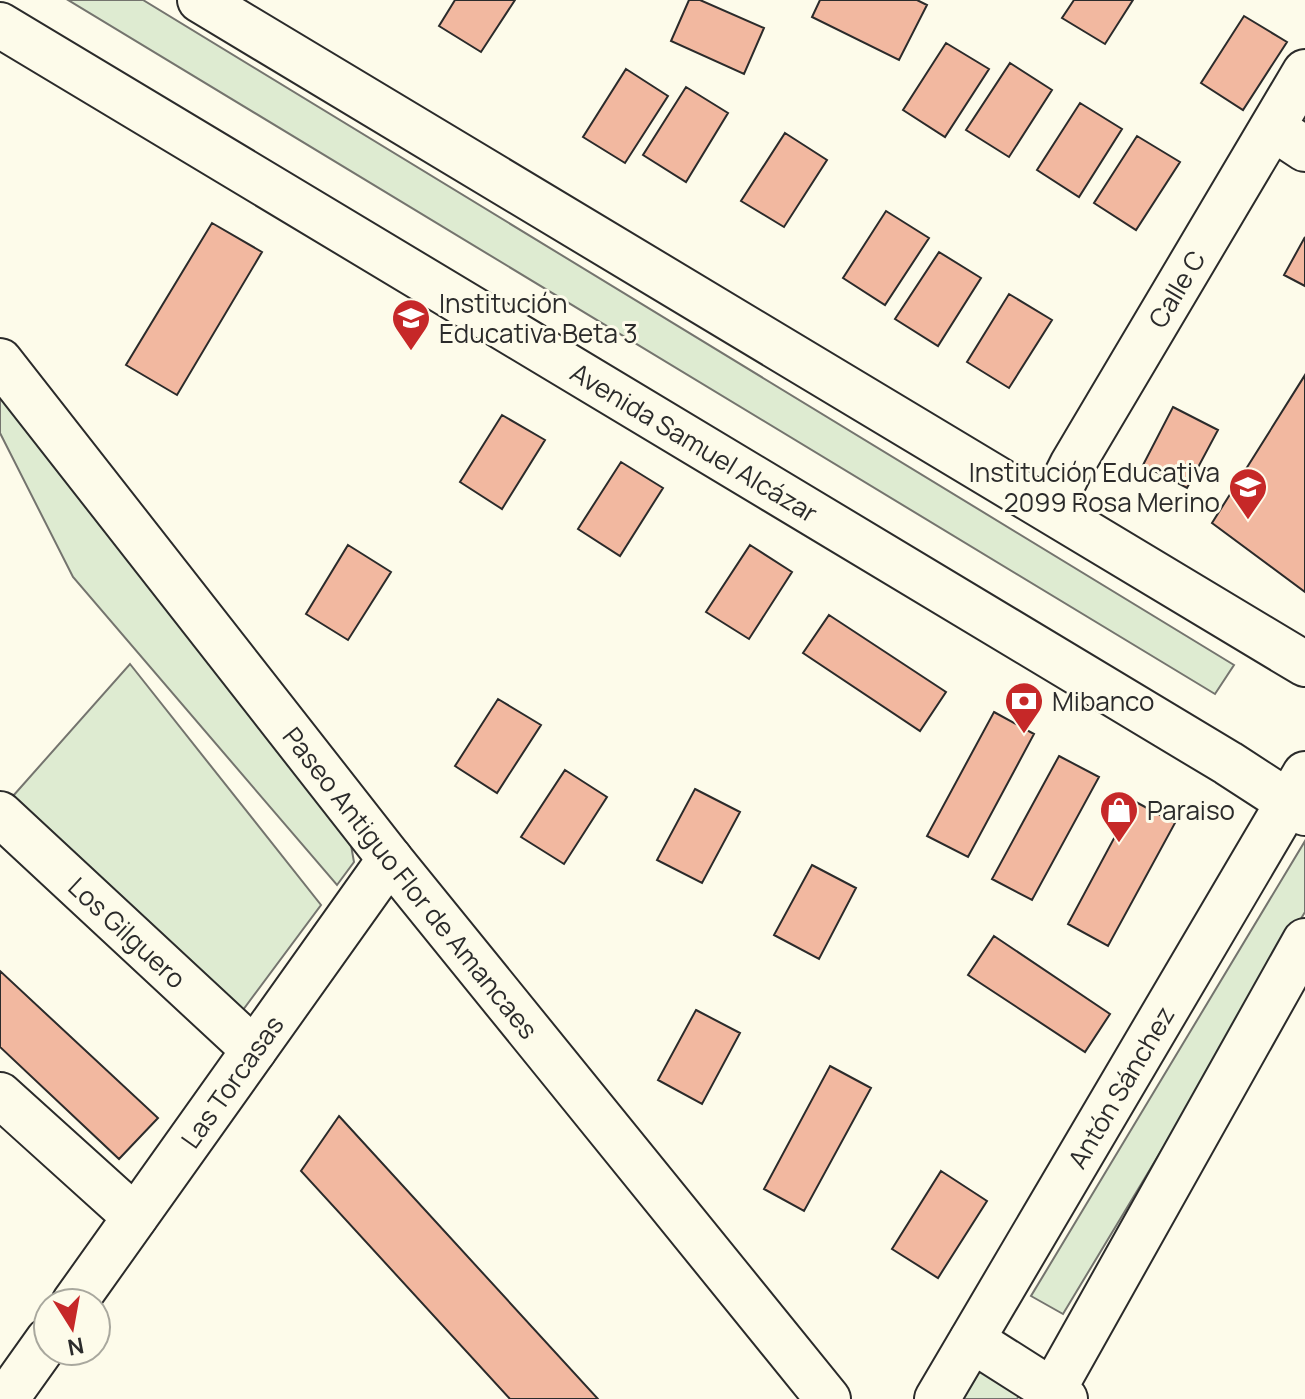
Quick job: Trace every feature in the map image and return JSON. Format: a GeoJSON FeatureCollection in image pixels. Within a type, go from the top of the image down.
{"type":"FeatureCollection","features":[{"type":"Feature","properties":{"kind":"street"},"geometry":{"type":"LineString","coordinates":[[200,0],[1305,664]]}},
{"type":"Feature","properties":{"kind":"street","name":"Avenida Samuel Alcázar"},"geometry":{"type":"LineString","coordinates":[[0,25],[1228,763],[1299,796]]}},
{"type":"Feature","properties":{"kind":"street","name":"Calle C"},"geometry":{"type":"LineString","coordinates":[[1050,509],[1072,465],[1289,138],[1305,72]]}},
{"type":"Feature","properties":{"kind":"street","name":"Paseo Antiguo Flor de Amancaes"},"geometry":{"type":"LineString","coordinates":[[0,361],[390,859],[828,1399]]}},
{"type":"Feature","properties":{"kind":"street","name":"Antón Sánchez"},"geometry":{"type":"LineString","coordinates":[[937,1399],[1299,796]]}},
{"type":"Feature","properties":{"kind":"street","name":"Los Gilguero"},"geometry":{"type":"LineString","coordinates":[[0,814],[254,1050]]}},
{"type":"Feature","properties":{"kind":"street","name":"Las Torcasas"},"geometry":{"type":"LineString","coordinates":[[85,1287],[390,859]]}},
{"type":"Feature","properties":{"kind":"street"},"geometry":{"type":"LineString","coordinates":[[972,1340],[1056,1396],[1305,941]]}},
{"type":"Feature","properties":{"kind":"street"},"geometry":{"type":"LineString","coordinates":[[0,1095],[135,1217]]}},
{"type":"Feature","properties":{"kind":"street"},"geometry":{"type":"LineString","coordinates":[[3,1398],[32,1361]]}},
{"type":"Feature","properties":{"kind":"green space"},"geometry":{"type":"Polygon","coordinates":[[[68,0],[143,0],[1234,665],[1215,694],[68,0]]]}},
{"type":"Feature","properties":{"kind":"green space"},"geometry":{"type":"Polygon","coordinates":[[[0,384],[349,834],[354,862],[337,885],[73,577],[0,433],[0,384]]]}},
{"type":"Feature","properties":{"kind":"green space"},"geometry":{"type":"Polygon","coordinates":[[[130,664],[321,905],[237,1018],[13,796],[130,664]]]}},
{"type":"Feature","properties":{"kind":"green space"},"geometry":{"type":"Polygon","coordinates":[[[1305,841],[1305,912],[1063,1314],[1031,1296],[1305,841]]]}},
{"type":"Feature","properties":{"kind":"green space"},"geometry":{"type":"Polygon","coordinates":[[[979,1364],[1021,1392],[1017,1399],[956,1399],[979,1364]]]}},
{"type":"Feature","properties":{"kind":"building"},"geometry":{"type":"Polygon","coordinates":[[[455,0],[515,0],[481,52],[439,26],[455,0]]]}},
{"type":"Feature","properties":{"kind":"building"},"geometry":{"type":"Polygon","coordinates":[[[689,0],[700,0],[764,28],[744,74],[671,41],[689,0]]]}},
{"type":"Feature","properties":{"kind":"building"},"geometry":{"type":"Polygon","coordinates":[[[820,0],[917,0],[927,5],[899,60],[812,17],[820,0]]]}},
{"type":"Feature","properties":{"kind":"building"},"geometry":{"type":"Polygon","coordinates":[[[1074,0],[1133,0],[1105,44],[1062,18],[1074,0]]]}},
{"type":"Feature","properties":{"kind":"building"},"geometry":{"type":"Polygon","coordinates":[[[1244,16],[1287,42],[1243,110],[1201,83],[1244,16]]]}},
{"type":"Feature","properties":{"kind":"building"},"geometry":{"type":"Polygon","coordinates":[[[946,43],[989,69],[945,137],[903,110],[946,43]]]}},
{"type":"Feature","properties":{"kind":"building"},"geometry":{"type":"Polygon","coordinates":[[[1010,63],[1052,90],[1009,157],[966,130],[1010,63]]]}},
{"type":"Feature","properties":{"kind":"building"},"geometry":{"type":"Polygon","coordinates":[[[626,69],[668,96],[625,163],[583,137],[626,69]]]}},
{"type":"Feature","properties":{"kind":"building"},"geometry":{"type":"Polygon","coordinates":[[[686,87],[728,113],[686,182],[643,155],[686,87]]]}},
{"type":"Feature","properties":{"kind":"building"},"geometry":{"type":"Polygon","coordinates":[[[1080,103],[1122,129],[1079,197],[1037,170],[1080,103]]]}},
{"type":"Feature","properties":{"kind":"building"},"geometry":{"type":"Polygon","coordinates":[[[785,133],[827,160],[784,227],[741,201],[785,133]]]}},
{"type":"Feature","properties":{"kind":"building"},"geometry":{"type":"Polygon","coordinates":[[[1137,136],[1180,162],[1136,230],[1094,203],[1137,136]]]}},
{"type":"Feature","properties":{"kind":"building"},"geometry":{"type":"Polygon","coordinates":[[[886,211],[929,238],[885,305],[843,278],[886,211]]]}},
{"type":"Feature","properties":{"kind":"building"},"geometry":{"type":"Polygon","coordinates":[[[212,223],[262,252],[177,395],[126,365],[212,223]]]}},
{"type":"Feature","properties":{"kind":"building"},"geometry":{"type":"Polygon","coordinates":[[[1305,237],[1305,286],[1284,275],[1305,237]]]}},
{"type":"Feature","properties":{"kind":"building"},"geometry":{"type":"Polygon","coordinates":[[[939,252],[981,278],[938,346],[895,319],[939,252]]]}},
{"type":"Feature","properties":{"kind":"building"},"geometry":{"type":"Polygon","coordinates":[[[1009,294],[1052,320],[1009,388],[967,362],[1009,294]]]}},
{"type":"Feature","properties":{"kind":"building"},"geometry":{"type":"Polygon","coordinates":[[[1305,375],[1305,592],[1212,523],[1305,375]]]}},
{"type":"Feature","properties":{"kind":"building"},"geometry":{"type":"Polygon","coordinates":[[[1173,407],[1218,430],[1187,488],[1143,465],[1173,407]]]}},
{"type":"Feature","properties":{"kind":"building"},"geometry":{"type":"Polygon","coordinates":[[[502,415],[545,440],[502,509],[460,482],[502,415]]]}},
{"type":"Feature","properties":{"kind":"building"},"geometry":{"type":"Polygon","coordinates":[[[621,462],[663,488],[620,556],[578,529],[621,462]]]}},
{"type":"Feature","properties":{"kind":"building"},"geometry":{"type":"Polygon","coordinates":[[[348,545],[391,572],[348,640],[306,614],[348,545]]]}},
{"type":"Feature","properties":{"kind":"building"},"geometry":{"type":"Polygon","coordinates":[[[750,545],[792,572],[749,639],[706,612],[750,545]]]}},
{"type":"Feature","properties":{"kind":"building"},"geometry":{"type":"Polygon","coordinates":[[[829,615],[946,692],[920,731],[803,653],[829,615]]]}},
{"type":"Feature","properties":{"kind":"building"},"geometry":{"type":"Polygon","coordinates":[[[498,699],[541,725],[497,793],[455,766],[498,699]]]}},
{"type":"Feature","properties":{"kind":"building"},"geometry":{"type":"Polygon","coordinates":[[[994,712],[1034,734],[968,857],[927,836],[994,712]]]}},
{"type":"Feature","properties":{"kind":"building"},"geometry":{"type":"Polygon","coordinates":[[[1059,756],[1099,777],[1032,900],[992,879],[1059,756]]]}},
{"type":"Feature","properties":{"kind":"building"},"geometry":{"type":"Polygon","coordinates":[[[565,770],[607,797],[564,864],[521,837],[565,770]]]}},
{"type":"Feature","properties":{"kind":"building"},"geometry":{"type":"Polygon","coordinates":[[[695,789],[740,812],[702,883],[657,860],[695,789]]]}},
{"type":"Feature","properties":{"kind":"building"},"geometry":{"type":"Polygon","coordinates":[[[1134,801],[1175,823],[1108,946],[1068,924],[1134,801]]]}},
{"type":"Feature","properties":{"kind":"building"},"geometry":{"type":"Polygon","coordinates":[[[812,865],[856,888],[819,959],[774,935],[812,865]]]}},
{"type":"Feature","properties":{"kind":"building"},"geometry":{"type":"Polygon","coordinates":[[[994,936],[1110,1014],[1085,1052],[968,975],[994,936]]]}},
{"type":"Feature","properties":{"kind":"building"},"geometry":{"type":"Polygon","coordinates":[[[0,971],[158,1118],[119,1159],[0,1047],[0,971]]]}},
{"type":"Feature","properties":{"kind":"building"},"geometry":{"type":"Polygon","coordinates":[[[696,1010],[740,1033],[702,1104],[658,1080],[696,1010]]]}},
{"type":"Feature","properties":{"kind":"building"},"geometry":{"type":"Polygon","coordinates":[[[830,1066],[871,1088],[804,1211],[764,1189],[830,1066]]]}},
{"type":"Feature","properties":{"kind":"building"},"geometry":{"type":"Polygon","coordinates":[[[339,1116],[598,1399],[510,1399],[301,1171],[339,1116]]]}},
{"type":"Feature","properties":{"kind":"building"},"geometry":{"type":"Polygon","coordinates":[[[941,1171],[987,1201],[938,1278],[892,1249],[941,1171]]]}},
{"type":"Feature","properties":{"kind":"place","name":"Institución Educativa Beta 3"},"geometry":{"type":"Point","coordinates":[411,352]}},
{"type":"Feature","properties":{"kind":"place","name":"Institución Educativa 2099 Rosa Merino"},"geometry":{"type":"Point","coordinates":[1248,521]}},
{"type":"Feature","properties":{"kind":"place","name":"Mibanco"},"geometry":{"type":"Point","coordinates":[1024,735]}},
{"type":"Feature","properties":{"kind":"place","name":"Paraiso"},"geometry":{"type":"Point","coordinates":[1119,844]}}]}
